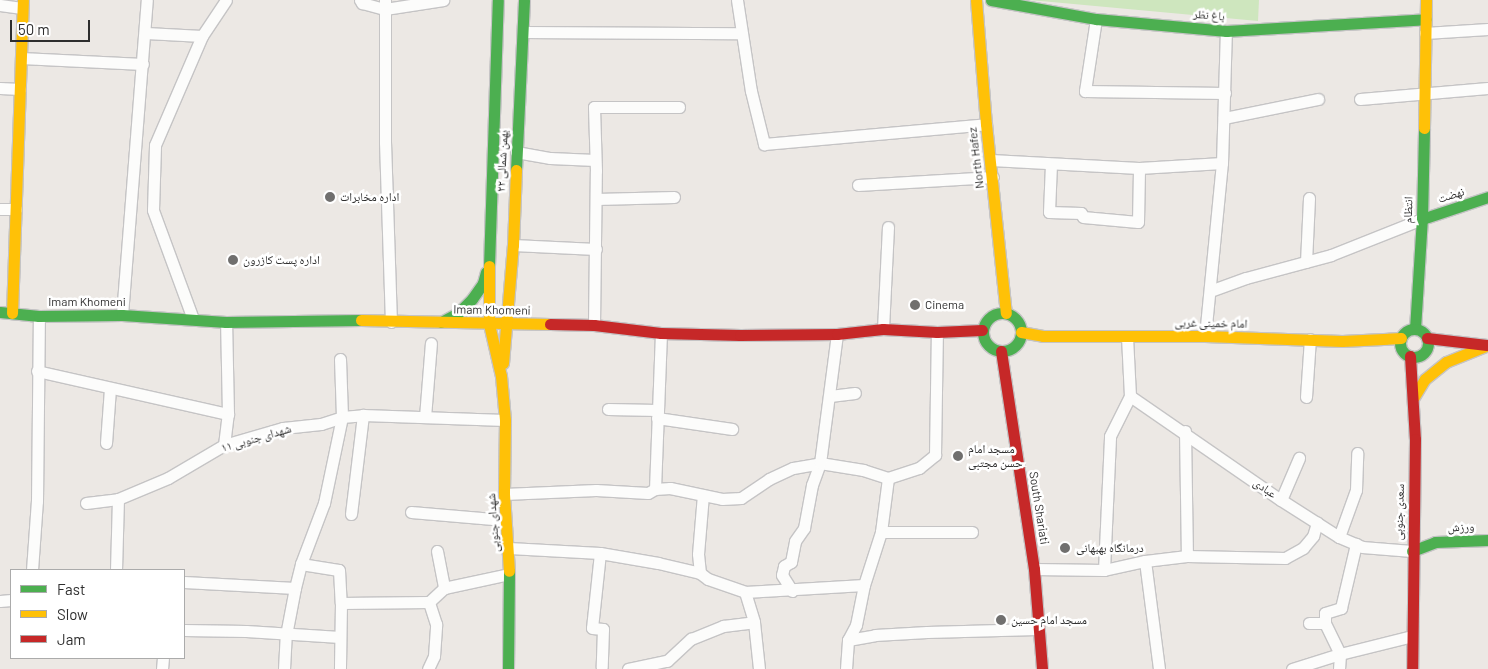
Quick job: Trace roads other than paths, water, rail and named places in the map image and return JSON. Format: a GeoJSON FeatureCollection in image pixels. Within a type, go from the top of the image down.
{"type":"FeatureCollection","features":[{"type":"Feature","properties":{"kind":"main road","name":"۲۲ بهمن شمالی"},"geometry":{"type":"LineString","coordinates":[[489,324],[489,264],[498,0]]}},
{"type":"Feature","properties":{"kind":"main road","name":"۲۲ بهمن شمالی"},"geometry":{"type":"LineString","coordinates":[[506,324],[513,245],[524,0]]}},
{"type":"Feature","properties":{"kind":"main road","name":"North Hafez"},"geometry":{"type":"LineString","coordinates":[[976,0],[986,124],[1006,313]]}},
{"type":"Feature","properties":{"kind":"main road","name":"باغ نظر"},"geometry":{"type":"LineString","coordinates":[[991,0],[1096,19],[1226,31],[1426,19]]}},
{"type":"Feature","properties":{"kind":"main road","name":"انتظام"},"geometry":{"type":"LineString","coordinates":[[1415,329],[1422,219],[1426,0]]}},
{"type":"Feature","properties":{"kind":"main road"},"geometry":{"type":"LineString","coordinates":[[6,312],[16,209],[23,4]]}},
{"type":"Feature","properties":{"kind":"main road","name":"نهضت"},"geometry":{"type":"LineString","coordinates":[[1422,219],[1488,197]]}},
{"type":"Feature","properties":{"kind":"main road"},"geometry":{"type":"LineString","coordinates":[[440,323],[458,313],[472,299],[483,283],[489,264]]}},
{"type":"Feature","properties":{"kind":"main road","name":"Imam Khomeni"},"geometry":{"type":"LineString","coordinates":[[6,312],[39,316],[122,316],[226,322],[283,320],[594,325],[661,333],[837,334],[883,329],[938,332],[982,330]]}},
{"type":"Feature","properties":{"kind":"main road"},"geometry":{"type":"LineString","coordinates":[[998,312],[1006,313],[1018,321],[1021,332],[1017,344],[1010,349],[1002,351],[987,345],[982,330],[989,317],[998,312]]}},
{"type":"Feature","properties":{"kind":"main road","name":"شهدای جنوبی"},"geometry":{"type":"LineString","coordinates":[[489,324],[502,376]]}},
{"type":"Feature","properties":{"kind":"main road","name":"شهدای جنوبی"},"geometry":{"type":"LineString","coordinates":[[506,324],[502,376],[505,420],[504,494],[510,548],[508,669]]}},
{"type":"Feature","properties":{"kind":"main road"},"geometry":{"type":"LineString","coordinates":[[1427,338],[1424,352],[1420,355],[1410,356],[1401,349],[1401,338],[1407,331],[1415,329],[1421,331],[1427,338],[1488,345]]}},
{"type":"Feature","properties":{"kind":"main road","name":"امام خمینی غربی"},"geometry":{"type":"LineString","coordinates":[[1021,332],[1043,336],[1206,336],[1342,341],[1401,338]]}},
{"type":"Feature","properties":{"kind":"main road"},"geometry":{"type":"LineString","coordinates":[[1414,397],[1425,378],[1446,362],[1488,345]]}},
{"type":"Feature","properties":{"kind":"main road","name":"South Shariati"},"geometry":{"type":"LineString","coordinates":[[1002,351],[1034,569],[1037,629],[1042,669]]}},
{"type":"Feature","properties":{"kind":"main road","name":"سعدی جنوبی"},"geometry":{"type":"LineString","coordinates":[[1410,356],[1414,397],[1412,669]]}},
{"type":"Feature","properties":{"kind":"main road","name":"ورزش"},"geometry":{"type":"LineString","coordinates":[[1414,518],[1435,542]]}},
{"type":"Feature","properties":{"kind":"main road","name":"ورزش"},"geometry":{"type":"LineString","coordinates":[[1412,552],[1435,542],[1488,540]]}},
{"type":"Feature","properties":{"kind":"street"},"geometry":{"type":"LineString","coordinates":[[122,316],[146,33],[147,0]]}},
{"type":"Feature","properties":{"kind":"street"},"geometry":{"type":"LineString","coordinates":[[193,319],[153,210],[155,145],[202,36],[226,0]]}},
{"type":"Feature","properties":{"kind":"street"},"geometry":{"type":"LineString","coordinates":[[360,0],[362,3],[385,4],[443,0]]}},
{"type":"Feature","properties":{"kind":"street"},"geometry":{"type":"LineString","coordinates":[[737,0],[750,91],[764,144],[986,124]]}},
{"type":"Feature","properties":{"kind":"street"},"geometry":{"type":"LineString","coordinates":[[0,5],[23,4]]}},
{"type":"Feature","properties":{"kind":"street"},"geometry":{"type":"LineString","coordinates":[[385,4],[390,322]]}},
{"type":"Feature","properties":{"kind":"street"},"geometry":{"type":"LineString","coordinates":[[1096,19],[1085,91],[1224,93]]}},
{"type":"Feature","properties":{"kind":"street"},"geometry":{"type":"LineString","coordinates":[[1426,33],[1488,29]]}},
{"type":"Feature","properties":{"kind":"street"},"geometry":{"type":"LineString","coordinates":[[1206,336],[1222,163],[1226,31]]}},
{"type":"Feature","properties":{"kind":"street"},"geometry":{"type":"LineString","coordinates":[[523,32],[741,33]]}},
{"type":"Feature","properties":{"kind":"street"},"geometry":{"type":"LineString","coordinates":[[146,33],[202,36]]}},
{"type":"Feature","properties":{"kind":"street"},"geometry":{"type":"LineString","coordinates":[[21,58],[143,64]]}},
{"type":"Feature","properties":{"kind":"street"},"geometry":{"type":"LineString","coordinates":[[0,88],[20,89]]}},
{"type":"Feature","properties":{"kind":"street"},"geometry":{"type":"LineString","coordinates":[[1360,99],[1488,88]]}},
{"type":"Feature","properties":{"kind":"street"},"geometry":{"type":"LineString","coordinates":[[1224,118],[1318,98]]}},
{"type":"Feature","properties":{"kind":"street"},"geometry":{"type":"LineString","coordinates":[[594,325],[596,160],[594,107],[679,107]]}},
{"type":"Feature","properties":{"kind":"street"},"geometry":{"type":"LineString","coordinates":[[516,152],[550,158],[596,160]]}},
{"type":"Feature","properties":{"kind":"street"},"geometry":{"type":"LineString","coordinates":[[991,160],[1139,168],[1222,163]]}},
{"type":"Feature","properties":{"kind":"street"},"geometry":{"type":"LineString","coordinates":[[1051,164],[1049,212],[1081,212],[1083,218],[1138,222],[1139,168]]}},
{"type":"Feature","properties":{"kind":"street"},"geometry":{"type":"LineString","coordinates":[[858,185],[993,177]]}},
{"type":"Feature","properties":{"kind":"street"},"geometry":{"type":"LineString","coordinates":[[596,199],[674,197]]}},
{"type":"Feature","properties":{"kind":"street"},"geometry":{"type":"LineString","coordinates":[[1306,262],[1309,198]]}},
{"type":"Feature","properties":{"kind":"street"},"geometry":{"type":"LineString","coordinates":[[0,209],[16,209]]}},
{"type":"Feature","properties":{"kind":"street"},"geometry":{"type":"LineString","coordinates":[[1210,291],[1246,278],[1332,256],[1422,219]]}},
{"type":"Feature","properties":{"kind":"street"},"geometry":{"type":"LineString","coordinates":[[883,329],[888,227]]}},
{"type":"Feature","properties":{"kind":"street"},"geometry":{"type":"LineString","coordinates":[[513,245],[596,249]]}},
{"type":"Feature","properties":{"kind":"street"},"geometry":{"type":"LineString","coordinates":[[32,569],[37,501],[39,316]]}},
{"type":"Feature","properties":{"kind":"street"},"geometry":{"type":"LineString","coordinates":[[224,445],[228,414],[226,322]]}},
{"type":"Feature","properties":{"kind":"street"},"geometry":{"type":"LineString","coordinates":[[504,494],[596,490],[648,493],[655,489],[670,488],[722,499],[741,498],[769,479],[793,468],[820,463],[863,470],[888,478],[919,468],[935,455],[938,332]]}},
{"type":"Feature","properties":{"kind":"street"},"geometry":{"type":"LineString","coordinates":[[655,489],[661,333]]}},
{"type":"Feature","properties":{"kind":"street"},"geometry":{"type":"LineString","coordinates":[[792,591],[782,576],[784,566],[791,562],[795,541],[804,528],[812,485],[820,463],[837,334]]}},
{"type":"Feature","properties":{"kind":"street"},"geometry":{"type":"LineString","coordinates":[[1104,570],[1110,436],[1130,396],[1127,336]]}},
{"type":"Feature","properties":{"kind":"street"},"geometry":{"type":"LineString","coordinates":[[1306,397],[1310,339]]}},
{"type":"Feature","properties":{"kind":"street"},"geometry":{"type":"LineString","coordinates":[[425,417],[431,343]]}},
{"type":"Feature","properties":{"kind":"street"},"geometry":{"type":"LineString","coordinates":[[284,669],[286,635],[295,588],[301,564],[324,503],[342,416],[340,359]]}},
{"type":"Feature","properties":{"kind":"street"},"geometry":{"type":"LineString","coordinates":[[37,371],[228,414]]}},
{"type":"Feature","properties":{"kind":"street"},"geometry":{"type":"LineString","coordinates":[[106,443],[110,388]]}},
{"type":"Feature","properties":{"kind":"street"},"geometry":{"type":"LineString","coordinates":[[830,396],[855,393]]}},
{"type":"Feature","properties":{"kind":"street","name":"عبادی"},"geometry":{"type":"LineString","coordinates":[[1130,396],[1185,431],[1281,500],[1339,537],[1362,547],[1412,552]]}},
{"type":"Feature","properties":{"kind":"street"},"geometry":{"type":"LineString","coordinates":[[608,409],[657,414],[732,429]]}},
{"type":"Feature","properties":{"kind":"street"},"geometry":{"type":"LineString","coordinates":[[351,514],[363,414]]}},
{"type":"Feature","properties":{"kind":"street","name":"۱۱ شهدای جنوبی"},"geometry":{"type":"LineString","coordinates":[[86,503],[118,499],[168,478],[224,445],[283,428],[321,424],[342,416],[363,414],[505,420]]}},
{"type":"Feature","properties":{"kind":"street"},"geometry":{"type":"LineString","coordinates":[[1185,431],[1187,556]]}},
{"type":"Feature","properties":{"kind":"street"},"geometry":{"type":"LineString","coordinates":[[1339,537],[1356,490],[1357,453]]}},
{"type":"Feature","properties":{"kind":"street"},"geometry":{"type":"LineString","coordinates":[[1281,500],[1299,458]]}},
{"type":"Feature","properties":{"kind":"street"},"geometry":{"type":"LineString","coordinates":[[846,669],[848,640],[856,625],[864,585],[881,532],[888,478]]}},
{"type":"Feature","properties":{"kind":"street"},"geometry":{"type":"LineString","coordinates":[[700,573],[698,554],[703,495]]}},
{"type":"Feature","properties":{"kind":"street"},"geometry":{"type":"LineString","coordinates":[[116,569],[118,499]]}},
{"type":"Feature","properties":{"kind":"street"},"geometry":{"type":"LineString","coordinates":[[411,512],[506,520]]}},
{"type":"Feature","properties":{"kind":"street"},"geometry":{"type":"LineString","coordinates":[[1034,569],[1104,570],[1145,561],[1187,556],[1285,558],[1303,548],[1313,536],[1317,523]]}},
{"type":"Feature","properties":{"kind":"street"},"geometry":{"type":"LineString","coordinates":[[881,532],[972,532]]}},
{"type":"Feature","properties":{"kind":"street"},"geometry":{"type":"LineString","coordinates":[[1339,669],[1340,654],[1325,623],[1325,613],[1341,608],[1356,544]]}},
{"type":"Feature","properties":{"kind":"street"},"geometry":{"type":"LineString","coordinates":[[510,548],[600,553],[700,573],[708,579],[745,592],[792,591],[864,585]]}},
{"type":"Feature","properties":{"kind":"street"},"geometry":{"type":"LineString","coordinates":[[437,551],[444,588]]}},
{"type":"Feature","properties":{"kind":"street"},"geometry":{"type":"LineString","coordinates":[[600,553],[592,628],[604,629],[602,668]]}},
{"type":"Feature","properties":{"kind":"street"},"geometry":{"type":"LineString","coordinates":[[1145,561],[1159,669]]}},
{"type":"Feature","properties":{"kind":"street"},"geometry":{"type":"LineString","coordinates":[[301,564],[339,570],[341,603],[340,669]]}},
{"type":"Feature","properties":{"kind":"street"},"geometry":{"type":"LineString","coordinates":[[341,603],[429,602],[444,588],[509,574]]}},
{"type":"Feature","properties":{"kind":"street"},"geometry":{"type":"LineString","coordinates":[[185,582],[295,588]]}},
{"type":"Feature","properties":{"kind":"street"},"geometry":{"type":"LineString","coordinates":[[745,592],[754,622],[759,669]]}},
{"type":"Feature","properties":{"kind":"street"},"geometry":{"type":"LineString","coordinates":[[428,669],[434,656],[436,624],[429,602]]}},
{"type":"Feature","properties":{"kind":"street"},"geometry":{"type":"LineString","coordinates":[[628,669],[667,661],[690,639],[723,626],[754,622]]}},
{"type":"Feature","properties":{"kind":"street"},"geometry":{"type":"LineString","coordinates":[[1309,623],[1325,623]]}},
{"type":"Feature","properties":{"kind":"street"},"geometry":{"type":"LineString","coordinates":[[848,640],[927,632],[1037,629]]}},
{"type":"Feature","properties":{"kind":"street"},"geometry":{"type":"LineString","coordinates":[[185,630],[246,631],[340,637]]}},
{"type":"Feature","properties":{"kind":"street"},"geometry":{"type":"LineString","coordinates":[[1292,669],[1340,654],[1412,636]]}},
{"type":"Feature","properties":{"kind":"place","name":"اداره مخابرات"},"geometry":{"type":"Point","coordinates":[330,197]}},
{"type":"Feature","properties":{"kind":"place","name":"اداره پست کازرون"},"geometry":{"type":"Point","coordinates":[233,260]}},
{"type":"Feature","properties":{"kind":"place","name":"Cinema"},"geometry":{"type":"Point","coordinates":[915,305]}},
{"type":"Feature","properties":{"kind":"place","name":"مسجد امام حسن مجتبی"},"geometry":{"type":"Point","coordinates":[958,456]}},
{"type":"Feature","properties":{"kind":"place","name":"درمانگاه بهبهانی"},"geometry":{"type":"Point","coordinates":[1065,548]}},
{"type":"Feature","properties":{"kind":"place","name":"مسجد امام حسین"},"geometry":{"type":"Point","coordinates":[1001,620]}}]}
